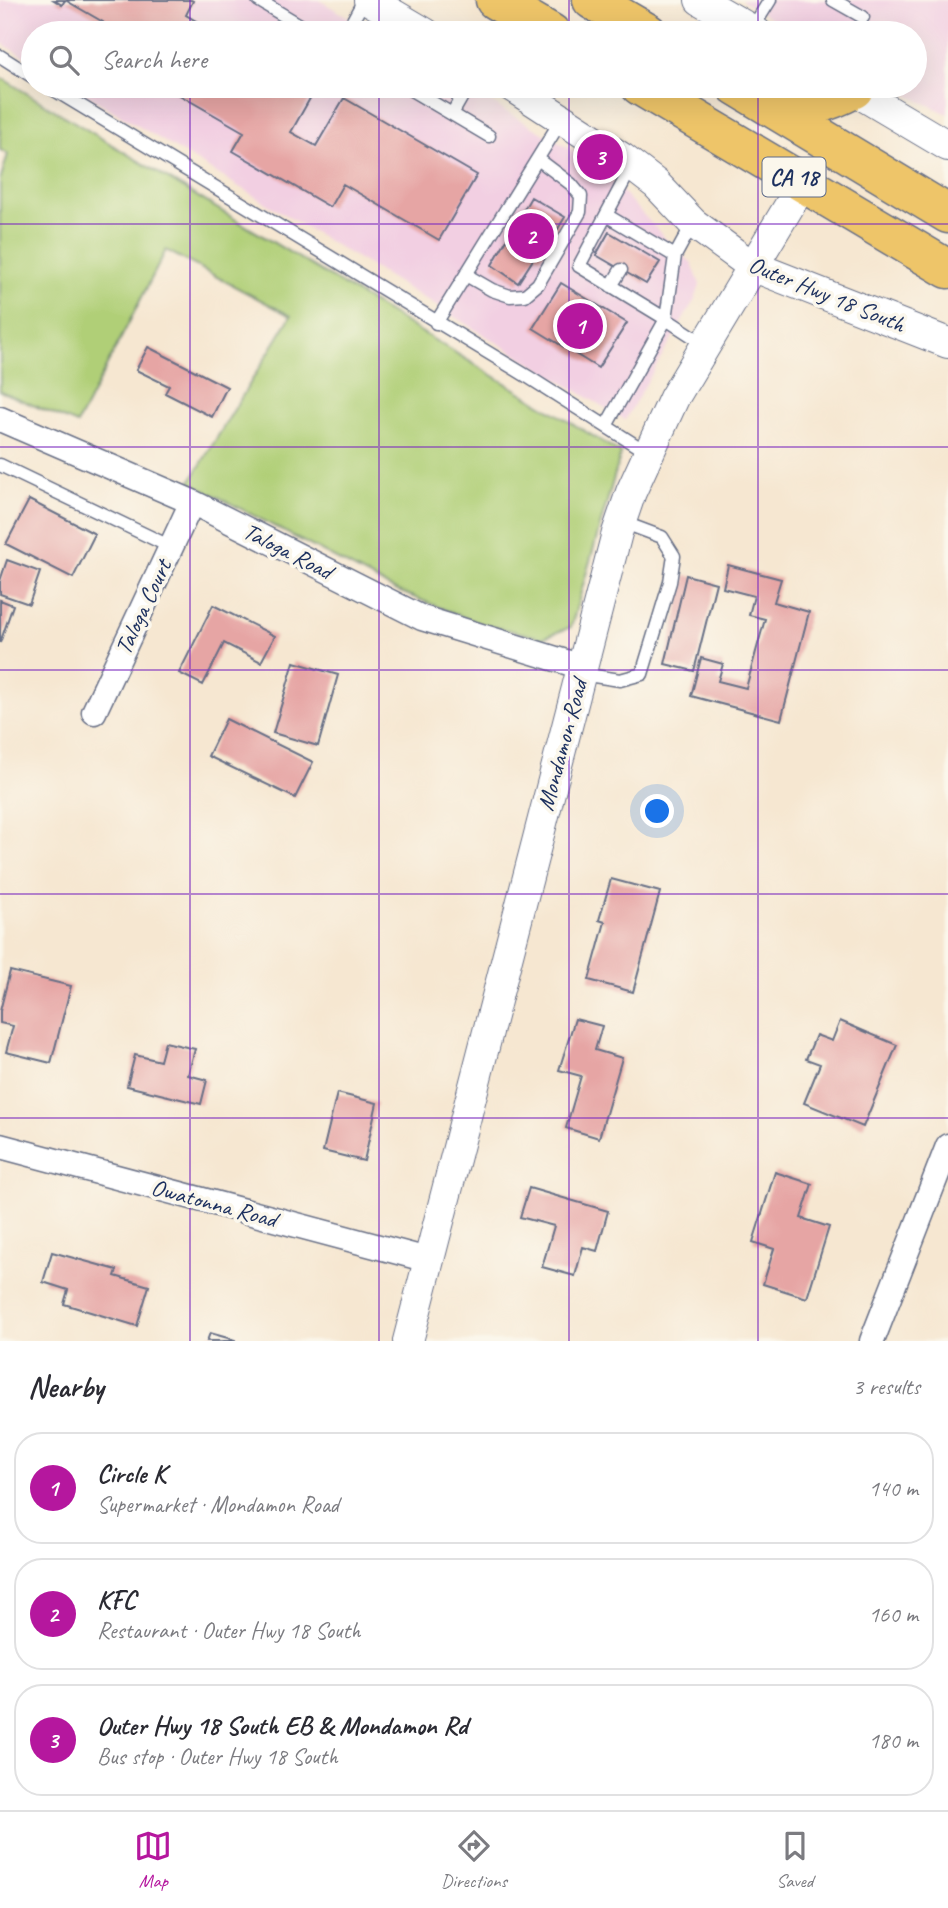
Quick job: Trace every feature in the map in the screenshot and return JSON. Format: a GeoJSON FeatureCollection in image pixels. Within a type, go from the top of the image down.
{"type":"FeatureCollection","features":[{"type":"Feature","properties":{"kind":"main road"},"geometry":{"type":"LineString","coordinates":[[495,0],[531,21]]}},
{"type":"Feature","properties":{"kind":"main road"},"geometry":{"type":"LineString","coordinates":[[592,0],[628,21]]}},
{"type":"Feature","properties":{"kind":"main road","name":"CA 18"},"geometry":{"type":"LineString","coordinates":[[660,98],[948,269]]}},
{"type":"Feature","properties":{"kind":"main road","name":"CA 18"},"geometry":{"type":"LineString","coordinates":[[756,98],[948,214]]}},
{"type":"Feature","properties":{"kind":"main road"},"geometry":{"type":"LineString","coordinates":[[775,109],[825,104],[834,98]]}},
{"type":"Feature","properties":{"kind":"main road"},"geometry":{"type":"LineString","coordinates":[[803,183],[825,175],[848,175],[948,225]]}},
{"type":"Feature","properties":{"kind":"street"},"geometry":{"type":"LineString","coordinates":[[366,0],[404,21]]}},
{"type":"Feature","properties":{"kind":"street"},"geometry":{"type":"LineString","coordinates":[[700,0],[735,21]]}},
{"type":"Feature","properties":{"kind":"street","name":"Outer Hwy 18 South"},"geometry":{"type":"LineString","coordinates":[[530,98],[633,166],[656,184],[694,223],[752,266],[948,343]]}},
{"type":"Feature","properties":{"kind":"street"},"geometry":{"type":"LineString","coordinates":[[867,98],[948,146]]}},
{"type":"Feature","properties":{"kind":"street","name":"Mondamon Road"},"geometry":{"type":"LineString","coordinates":[[408,1341],[621,522],[674,398],[803,183]]}},
{"type":"Feature","properties":{"kind":"street","name":"Taloga Road"},"geometry":{"type":"LineString","coordinates":[[0,419],[192,502],[422,618],[582,670]]}},
{"type":"Feature","properties":{"kind":"street","name":"Taloga Court"},"geometry":{"type":"LineString","coordinates":[[94,712],[192,502]]}},
{"type":"Feature","properties":{"kind":"street","name":"Owatonna Road"},"geometry":{"type":"LineString","coordinates":[[0,1146],[428,1260]]}},
{"type":"Feature","properties":{"kind":"street"},"geometry":{"type":"LineString","coordinates":[[872,1341],[948,1146]]}},
{"type":"Feature","properties":{"kind":"lane"},"geometry":{"type":"LineString","coordinates":[[353,21],[366,0]]}},
{"type":"Feature","properties":{"kind":"lane"},"geometry":{"type":"LineString","coordinates":[[760,21],[770,0]]}},
{"type":"Feature","properties":{"kind":"lane"},"geometry":{"type":"LineString","coordinates":[[833,0],[863,17]]}},
{"type":"Feature","properties":{"kind":"lane"},"geometry":{"type":"LineString","coordinates":[[260,1],[293,21]]}},
{"type":"Feature","properties":{"kind":"lane"},"geometry":{"type":"LineString","coordinates":[[0,57],[21,70]]}},
{"type":"Feature","properties":{"kind":"lane"},"geometry":{"type":"LineString","coordinates":[[68,98],[649,453]]}},
{"type":"Feature","properties":{"kind":"lane"},"geometry":{"type":"LineString","coordinates":[[425,98],[489,136]]}},
{"type":"Feature","properties":{"kind":"lane"},"geometry":{"type":"LineString","coordinates":[[452,114],[461,98]]}},
{"type":"Feature","properties":{"kind":"lane"},"geometry":{"type":"LineString","coordinates":[[436,323],[562,119]]}},
{"type":"Feature","properties":{"kind":"lane"},"geometry":{"type":"LineString","coordinates":[[466,275],[492,290],[510,296],[525,295],[538,284],[580,212],[581,196],[571,184],[538,159]]}},
{"type":"Feature","properties":{"kind":"lane"},"geometry":{"type":"LineString","coordinates":[[633,166],[579,266],[706,345]]}},
{"type":"Feature","properties":{"kind":"lane"},"geometry":{"type":"LineString","coordinates":[[606,215],[637,241],[675,256]]}},
{"type":"Feature","properties":{"kind":"lane"},"geometry":{"type":"LineString","coordinates":[[606,426],[666,319],[675,256],[694,223]]}},
{"type":"Feature","properties":{"kind":"lane"},"geometry":{"type":"LineString","coordinates":[[611,286],[621,270]]}},
{"type":"Feature","properties":{"kind":"lane"},"geometry":{"type":"LineString","coordinates":[[0,465],[171,547]]}},
{"type":"Feature","properties":{"kind":"lane"},"geometry":{"type":"LineString","coordinates":[[582,670],[620,680],[642,674],[670,582],[674,556],[662,537],[621,522]]}},
{"type":"Feature","properties":{"kind":"shaded area"},"geometry":{"type":"Polygon","coordinates":[[[0,0],[319,0],[355,21],[21,21],[21,55],[0,42],[0,0]]]}},
{"type":"Feature","properties":{"kind":"shaded area"},"geometry":{"type":"Polygon","coordinates":[[[741,0],[948,0],[948,114],[914,98],[927,98],[927,21],[775,21],[741,0]]]}},
{"type":"Feature","properties":{"kind":"shaded area"},"geometry":{"type":"Polygon","coordinates":[[[92,98],[483,98],[587,159],[604,172],[673,247],[692,263],[700,285],[695,299],[625,420],[92,98]]]}},
{"type":"Feature","properties":{"kind":"green space"},"geometry":{"type":"Polygon","coordinates":[[[0,77],[21,90],[21,98],[35,98],[621,453],[571,627],[542,638],[479,623],[393,589],[190,482],[291,316],[166,250],[77,424],[0,391],[0,181],[8,154],[0,150],[0,77]]]}},
{"type":"Feature","properties":{"kind":"building"},"geometry":{"type":"Polygon","coordinates":[[[65,0],[191,0],[193,1],[186,15],[196,21],[101,21],[65,0]]]}},
{"type":"Feature","properties":{"kind":"building"},"geometry":{"type":"Polygon","coordinates":[[[185,98],[310,98],[291,132],[316,146],[344,98],[477,175],[439,240],[343,184],[330,207],[233,151],[244,132],[185,98]]]}},
{"type":"Feature","properties":{"kind":"building"},"geometry":{"type":"Polygon","coordinates":[[[531,197],[565,217],[541,257],[536,255],[518,283],[492,265],[531,197]]]}},
{"type":"Feature","properties":{"kind":"building"},"geometry":{"type":"Polygon","coordinates":[[[609,232],[660,262],[646,284],[596,255],[609,232]]]}},
{"type":"Feature","properties":{"kind":"building"},"geometry":{"type":"Polygon","coordinates":[[[561,283],[627,323],[598,368],[533,328],[561,283]]]}},
{"type":"Feature","properties":{"kind":"building"},"geometry":{"type":"Polygon","coordinates":[[[148,347],[227,387],[212,417],[165,393],[169,386],[136,370],[148,347]]]}},
{"type":"Feature","properties":{"kind":"building"},"geometry":{"type":"Polygon","coordinates":[[[29,500],[95,534],[73,578],[6,544],[29,500]]]}},
{"type":"Feature","properties":{"kind":"building"},"geometry":{"type":"Polygon","coordinates":[[[7,560],[40,572],[29,604],[0,594],[0,581],[7,560]]]}},
{"type":"Feature","properties":{"kind":"building"},"geometry":{"type":"Polygon","coordinates":[[[728,565],[781,579],[774,602],[809,612],[781,720],[691,696],[701,658],[723,664],[718,681],[746,688],[765,619],[749,615],[754,596],[723,588],[728,565]]]}},
{"type":"Feature","properties":{"kind":"building"},"geometry":{"type":"Polygon","coordinates":[[[686,575],[716,583],[694,671],[665,664],[686,575]]]}},
{"type":"Feature","properties":{"kind":"building"},"geometry":{"type":"Polygon","coordinates":[[[0,600],[13,605],[0,643],[0,600]]]}},
{"type":"Feature","properties":{"kind":"building"},"geometry":{"type":"Polygon","coordinates":[[[213,605],[275,636],[261,662],[224,643],[203,685],[179,673],[213,605]]]}},
{"type":"Feature","properties":{"kind":"building"},"geometry":{"type":"Polygon","coordinates":[[[294,662],[338,675],[318,746],[273,733],[294,662]]]}},
{"type":"Feature","properties":{"kind":"building"},"geometry":{"type":"Polygon","coordinates":[[[226,719],[313,762],[295,798],[208,756],[226,719]]]}},
{"type":"Feature","properties":{"kind":"building"},"geometry":{"type":"Polygon","coordinates":[[[611,879],[660,892],[633,992],[589,980],[605,922],[599,920],[611,879]]]}},
{"type":"Feature","properties":{"kind":"building"},"geometry":{"type":"Polygon","coordinates":[[[10,971],[71,986],[51,1063],[6,1052],[13,1026],[0,1023],[0,1011],[10,971]]]}},
{"type":"Feature","properties":{"kind":"building"},"geometry":{"type":"Polygon","coordinates":[[[575,1019],[602,1026],[595,1050],[622,1058],[599,1138],[566,1128],[581,1076],[559,1070],[575,1019]]]}},
{"type":"Feature","properties":{"kind":"building"},"geometry":{"type":"Polygon","coordinates":[[[840,1021],[897,1045],[863,1127],[804,1103],[820,1064],[806,1059],[816,1035],[832,1041],[840,1021]]]}},
{"type":"Feature","properties":{"kind":"building"},"geometry":{"type":"Polygon","coordinates":[[[165,1042],[195,1049],[188,1075],[207,1080],[201,1104],[127,1086],[135,1055],[160,1061],[165,1042]]]}},
{"type":"Feature","properties":{"kind":"building"},"geometry":{"type":"Polygon","coordinates":[[[337,1093],[377,1103],[364,1161],[323,1151],[337,1093]]]}},
{"type":"Feature","properties":{"kind":"building"},"geometry":{"type":"Polygon","coordinates":[[[775,1172],[812,1184],[801,1218],[829,1227],[807,1298],[763,1284],[774,1249],[753,1242],[775,1172]]]}},
{"type":"Feature","properties":{"kind":"building"},"geometry":{"type":"Polygon","coordinates":[[[529,1188],[608,1211],[597,1251],[583,1247],[575,1276],[542,1267],[554,1226],[520,1217],[529,1188]]]}},
{"type":"Feature","properties":{"kind":"building"},"geometry":{"type":"Polygon","coordinates":[[[52,1252],[117,1270],[115,1276],[149,1286],[137,1326],[64,1304],[68,1290],[43,1282],[52,1252]]]}},
{"type":"Feature","properties":{"kind":"building"},"geometry":{"type":"Polygon","coordinates":[[[210,1333],[235,1340],[235,1341],[207,1341],[210,1333]]]}},
{"type":"Feature","properties":{"kind":"place","name":"Outer Hwy 18 South EB & Mondamon Rd"},"geometry":{"type":"Point","coordinates":[600,157]}},
{"type":"Feature","properties":{"kind":"place","name":"KFC"},"geometry":{"type":"Point","coordinates":[531,236]}},
{"type":"Feature","properties":{"kind":"place","name":"Circle K"},"geometry":{"type":"Point","coordinates":[580,326]}}]}
